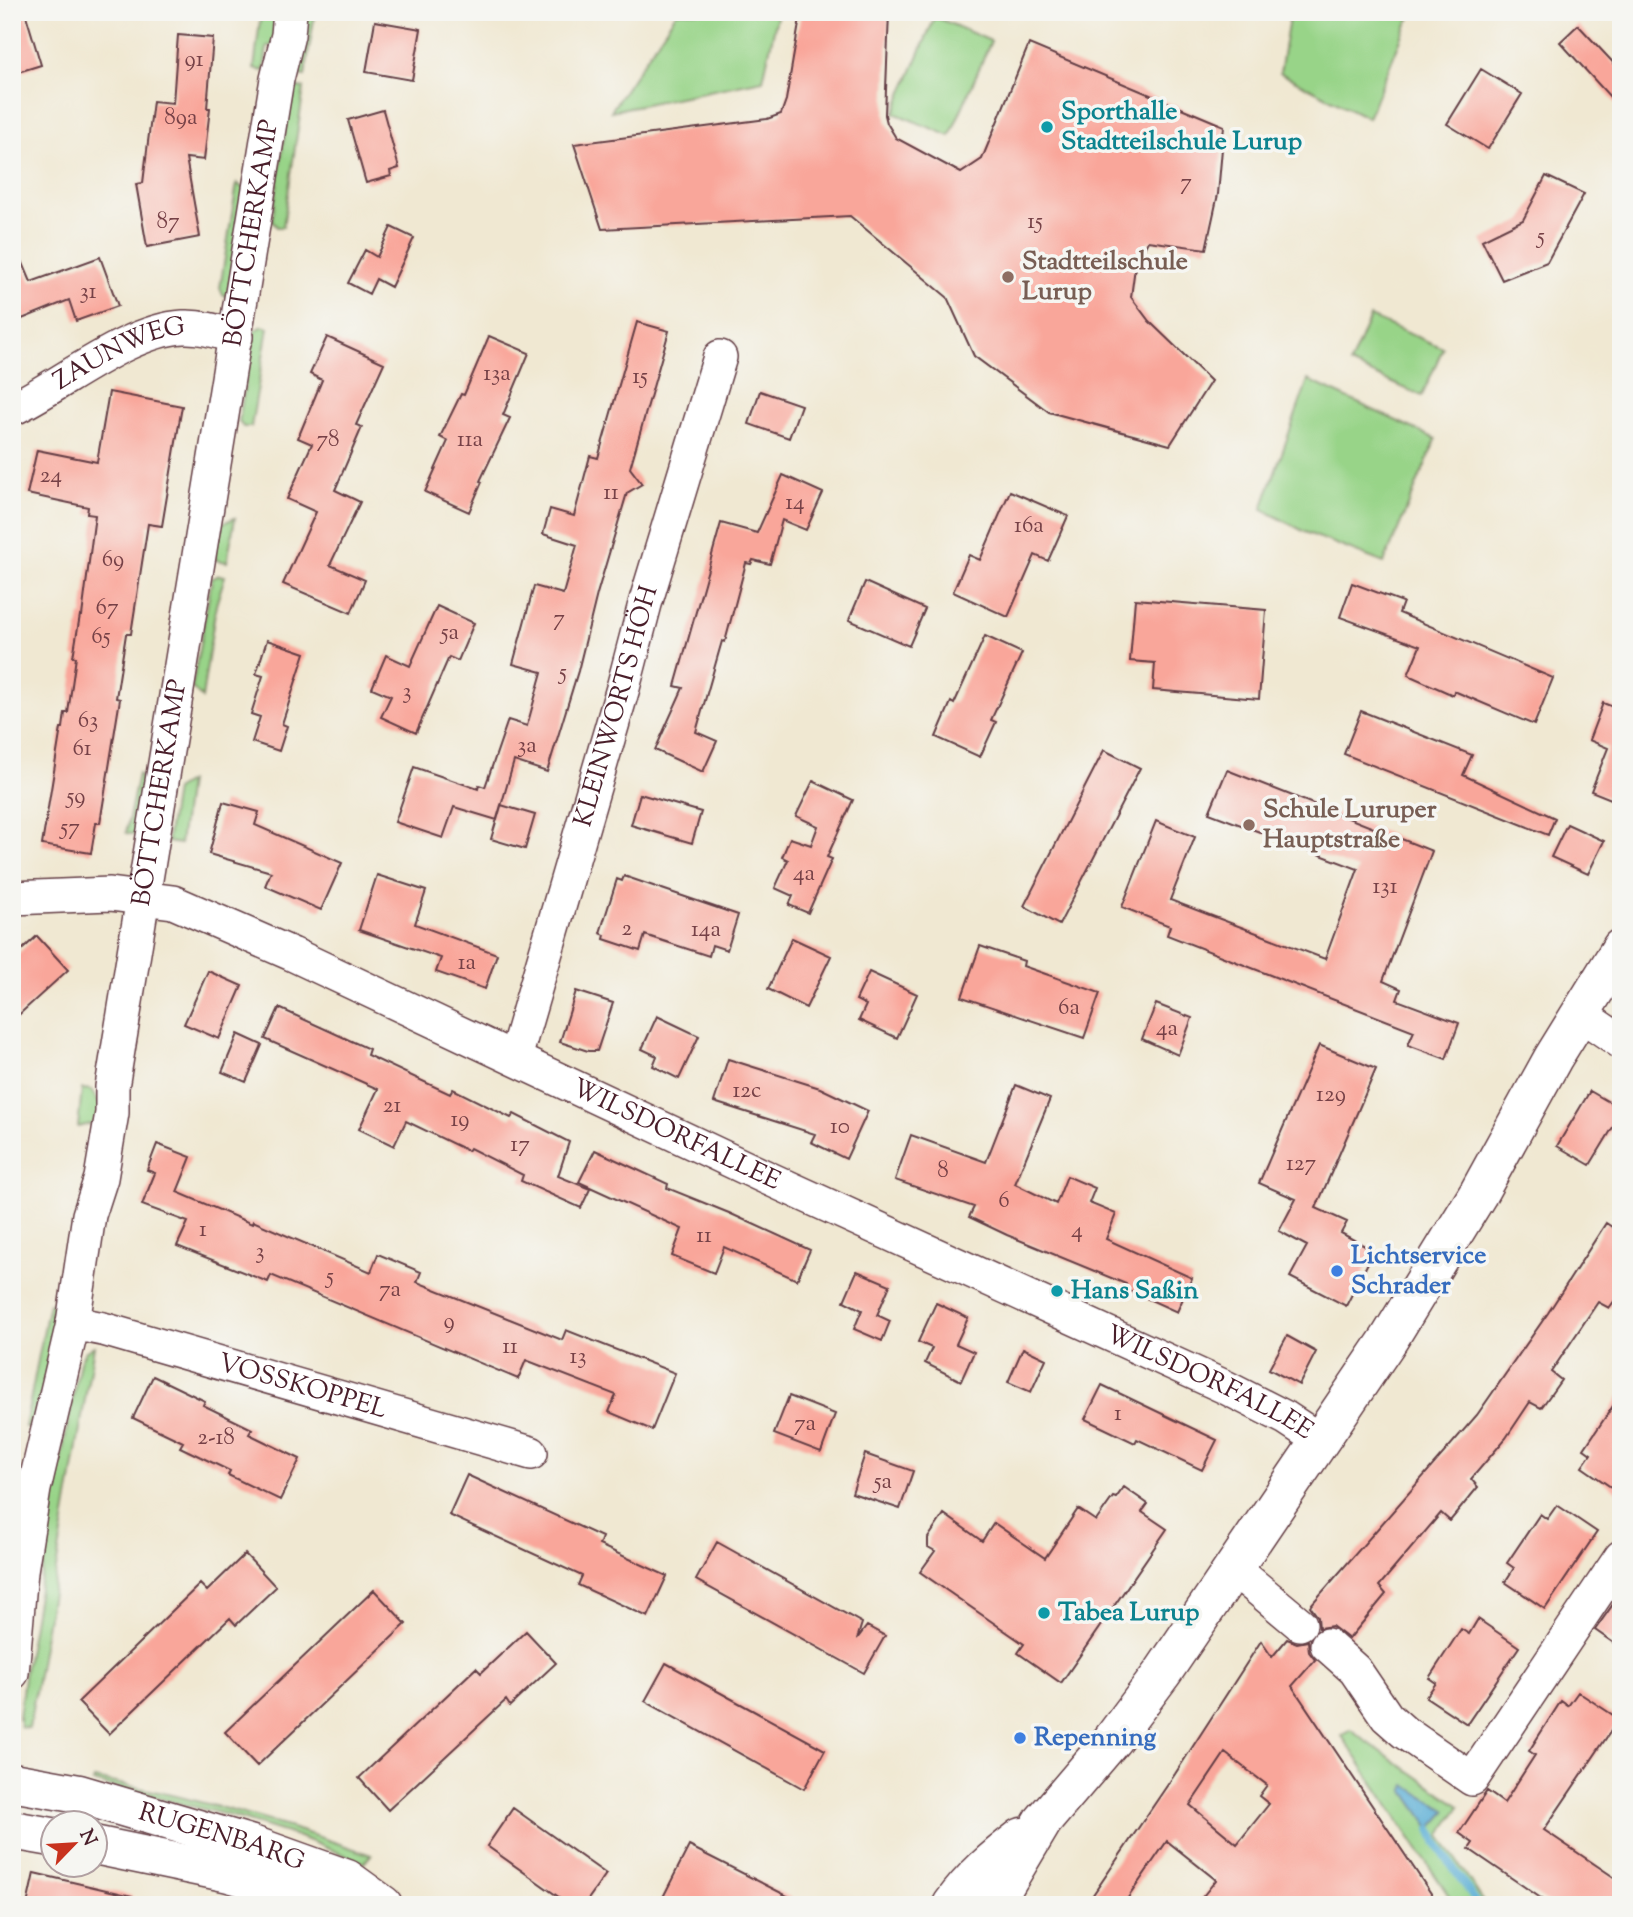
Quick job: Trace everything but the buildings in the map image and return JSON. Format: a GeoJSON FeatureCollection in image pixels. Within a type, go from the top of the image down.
{"type":"FeatureCollection","features":[{"type":"Feature","properties":{"kind":"main road"},"geometry":{"type":"LineString","coordinates":[[993,1905],[1042,1821],[1112,1740],[1163,1672],[1389,1339],[1478,1194],[1553,1058],[1621,947]]}},
{"type":"Feature","properties":{"kind":"main road","name":"RUGENBARG"},"geometry":{"type":"LineString","coordinates":[[12,1782],[79,1794],[252,1845],[347,1879],[383,1905]]}},
{"type":"Feature","properties":{"kind":"main road"},"geometry":{"type":"LineString","coordinates":[[952,1905],[964,1888],[995,1858],[1042,1821]]}},
{"type":"Feature","properties":{"kind":"main road"},"geometry":{"type":"LineString","coordinates":[[12,1830],[38,1835]]}},
{"type":"Feature","properties":{"kind":"main road","name":"RUGENBARG"},"geometry":{"type":"LineString","coordinates":[[108,1848],[229,1873],[340,1904],[360,1905]]}},
{"type":"Feature","properties":{"kind":"street","name":"BÖTTCHERKAMP"},"geometry":{"type":"LineString","coordinates":[[12,1673],[17,1583],[34,1489],[73,1323],[89,1215],[101,1178],[112,1087],[142,898],[290,12]]}},
{"type":"Feature","properties":{"kind":"street","name":"ZAUNWEG"},"geometry":{"type":"LineString","coordinates":[[12,409],[102,357],[161,331],[186,327],[236,337]]}},
{"type":"Feature","properties":{"kind":"street","name":"KLEINWORTS HÖH"},"geometry":{"type":"LineString","coordinates":[[515,1058],[645,604],[720,356]]}},
{"type":"Feature","properties":{"kind":"street","name":"WILSDORFALLEE"},"geometry":{"type":"LineString","coordinates":[[12,898],[55,894],[110,894],[173,902],[244,932],[761,1175],[1225,1387],[1286,1418],[1321,1441]]}},
{"type":"Feature","properties":{"kind":"street"},"geometry":{"type":"LineString","coordinates":[[1580,1014],[1621,1042]]}},
{"type":"Feature","properties":{"kind":"street","name":"VOSSKOPPEL"},"geometry":{"type":"LineString","coordinates":[[73,1323],[103,1329],[531,1453]]}},
{"type":"Feature","properties":{"kind":"street"},"geometry":{"type":"LineString","coordinates":[[1326,1645],[1355,1670],[1387,1717],[1404,1732],[1472,1779],[1621,1558]]}},
{"type":"Feature","properties":{"kind":"street"},"geometry":{"type":"LineString","coordinates":[[1234,1569],[1300,1623]]}},
{"type":"Feature","properties":{"kind":"green space"},"geometry":{"type":"Polygon","coordinates":[[[261,12],[273,12],[273,17],[283,26],[281,41],[267,47],[264,71],[254,69],[261,12]]]}},
{"type":"Feature","properties":{"kind":"green space"},"geometry":{"type":"Polygon","coordinates":[[[303,12],[315,12],[305,76],[294,70],[303,12]]]}},
{"type":"Feature","properties":{"kind":"green space"},"geometry":{"type":"Polygon","coordinates":[[[677,12],[778,12],[763,80],[611,111],[677,12]]]}},
{"type":"Feature","properties":{"kind":"green space"},"geometry":{"type":"Polygon","coordinates":[[[1290,12],[1412,12],[1368,118],[1280,73],[1290,12]]]}},
{"type":"Feature","properties":{"kind":"green space"},"geometry":{"type":"Polygon","coordinates":[[[935,17],[991,41],[950,136],[894,113],[935,17]]]}},
{"type":"Feature","properties":{"kind":"green space"},"geometry":{"type":"Polygon","coordinates":[[[304,88],[283,227],[277,227],[272,221],[291,91],[304,88]]]}},
{"type":"Feature","properties":{"kind":"green space"},"geometry":{"type":"Polygon","coordinates":[[[237,183],[246,191],[229,296],[223,295],[220,288],[237,183]]]}},
{"type":"Feature","properties":{"kind":"green space"},"geometry":{"type":"Polygon","coordinates":[[[1370,317],[1443,348],[1422,396],[1350,364],[1370,317]]]}},
{"type":"Feature","properties":{"kind":"green space"},"geometry":{"type":"Polygon","coordinates":[[[262,326],[268,328],[251,427],[243,427],[239,421],[254,331],[262,326]]]}},
{"type":"Feature","properties":{"kind":"green space"},"geometry":{"type":"Polygon","coordinates":[[[1308,380],[1436,439],[1384,563],[1305,532],[1262,509],[1308,380]]]}},
{"type":"Feature","properties":{"kind":"green space"},"geometry":{"type":"Polygon","coordinates":[[[235,518],[227,562],[216,560],[211,528],[235,518]]]}},
{"type":"Feature","properties":{"kind":"green space"},"geometry":{"type":"Polygon","coordinates":[[[219,575],[225,576],[216,605],[202,698],[192,688],[212,579],[219,575]]]}},
{"type":"Feature","properties":{"kind":"green space"},"geometry":{"type":"Polygon","coordinates":[[[138,774],[147,783],[138,835],[126,833],[138,774]]]}},
{"type":"Feature","properties":{"kind":"green space"},"geometry":{"type":"Polygon","coordinates":[[[188,782],[180,844],[167,842],[175,790],[188,782]]]}},
{"type":"Feature","properties":{"kind":"green space"},"geometry":{"type":"Polygon","coordinates":[[[82,1089],[91,1090],[103,1110],[102,1121],[78,1127],[82,1089]]]}},
{"type":"Feature","properties":{"kind":"green space"},"geometry":{"type":"Polygon","coordinates":[[[49,1303],[56,1304],[59,1308],[37,1425],[31,1429],[25,1427],[49,1303]]]}},
{"type":"Feature","properties":{"kind":"green space"},"geometry":{"type":"Polygon","coordinates":[[[94,1346],[29,1728],[21,1727],[19,1718],[24,1677],[54,1500],[42,1490],[46,1470],[60,1465],[80,1361],[85,1352],[94,1346]]]}},
{"type":"Feature","properties":{"kind":"green space"},"geometry":{"type":"Polygon","coordinates":[[[1350,1730],[1460,1806],[1440,1836],[1486,1905],[1455,1905],[1342,1736],[1350,1730]]]}},
{"type":"Feature","properties":{"kind":"green space"},"geometry":{"type":"Polygon","coordinates":[[[94,1779],[165,1793],[234,1811],[371,1855],[364,1863],[297,1836],[232,1816],[93,1782],[94,1779]]]}},
{"type":"Feature","properties":{"kind":"water"},"geometry":{"type":"Polygon","coordinates":[[[1406,1785],[1447,1811],[1431,1829],[1404,1790],[1406,1785]]]}},
{"type":"Feature","properties":{"kind":"waterway"},"geometry":{"type":"LineString","coordinates":[[1431,1829],[1437,1844],[1478,1905]]}},
{"type":"Feature","properties":{"kind":"place","name":"Sporthalle Stadtteilschule Lurup"},"geometry":{"type":"Point","coordinates":[1047,127]}},
{"type":"Feature","properties":{"kind":"place","name":"Stadtteilschule Lurup"},"geometry":{"type":"Point","coordinates":[1008,277]}},
{"type":"Feature","properties":{"kind":"place","name":"Schule Luruper Hauptstraße"},"geometry":{"type":"Point","coordinates":[1249,825]}},
{"type":"Feature","properties":{"kind":"place","name":"Lichtservice Schrader"},"geometry":{"type":"Point","coordinates":[1337,1271]}},
{"type":"Feature","properties":{"kind":"place","name":"Hans Saßin"},"geometry":{"type":"Point","coordinates":[1057,1291]}},
{"type":"Feature","properties":{"kind":"place","name":"Tabea Lurup"},"geometry":{"type":"Point","coordinates":[1044,1613]}},
{"type":"Feature","properties":{"kind":"place","name":"Repenning"},"geometry":{"type":"Point","coordinates":[1020,1738]}}]}
